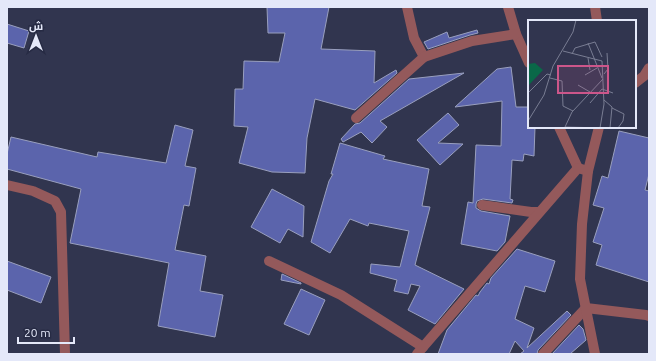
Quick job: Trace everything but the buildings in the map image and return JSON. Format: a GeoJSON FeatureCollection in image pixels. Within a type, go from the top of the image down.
{"type":"FeatureCollection","features":[{"type":"Feature","properties":{"kind":"street"},"geometry":{"type":"LineString","coordinates":[[408,7],[414,38],[424,57]]}},
{"type":"Feature","properties":{"kind":"street"},"geometry":{"type":"LineString","coordinates":[[508,7],[516,34],[528,61]]}},
{"type":"Feature","properties":{"kind":"street"},"geometry":{"type":"LineString","coordinates":[[595,7],[597,20]]}},
{"type":"Feature","properties":{"kind":"street"},"geometry":{"type":"LineString","coordinates":[[356,118],[424,57],[472,41],[516,34]]}},
{"type":"Feature","properties":{"kind":"street"},"geometry":{"type":"LineString","coordinates":[[636,82],[644,76],[649,68]]}},
{"type":"Feature","properties":{"kind":"street"},"geometry":{"type":"LineString","coordinates":[[559,128],[578,168],[588,171]]}},
{"type":"Feature","properties":{"kind":"street"},"geometry":{"type":"LineString","coordinates":[[594,354],[580,279],[582,224],[588,171],[599,128]]}},
{"type":"Feature","properties":{"kind":"street"},"geometry":{"type":"LineString","coordinates":[[269,261],[341,295],[420,350],[578,168]]}},
{"type":"Feature","properties":{"kind":"street"},"geometry":{"type":"LineString","coordinates":[[7,185],[33,191],[56,201],[61,212],[65,354]]}},
{"type":"Feature","properties":{"kind":"street"},"geometry":{"type":"LineString","coordinates":[[482,204],[539,212]]}},
{"type":"Feature","properties":{"kind":"street"},"geometry":{"type":"LineString","coordinates":[[586,308],[649,316]]}},
{"type":"Feature","properties":{"kind":"street"},"geometry":{"type":"LineString","coordinates":[[543,354],[586,308]]}}]}
